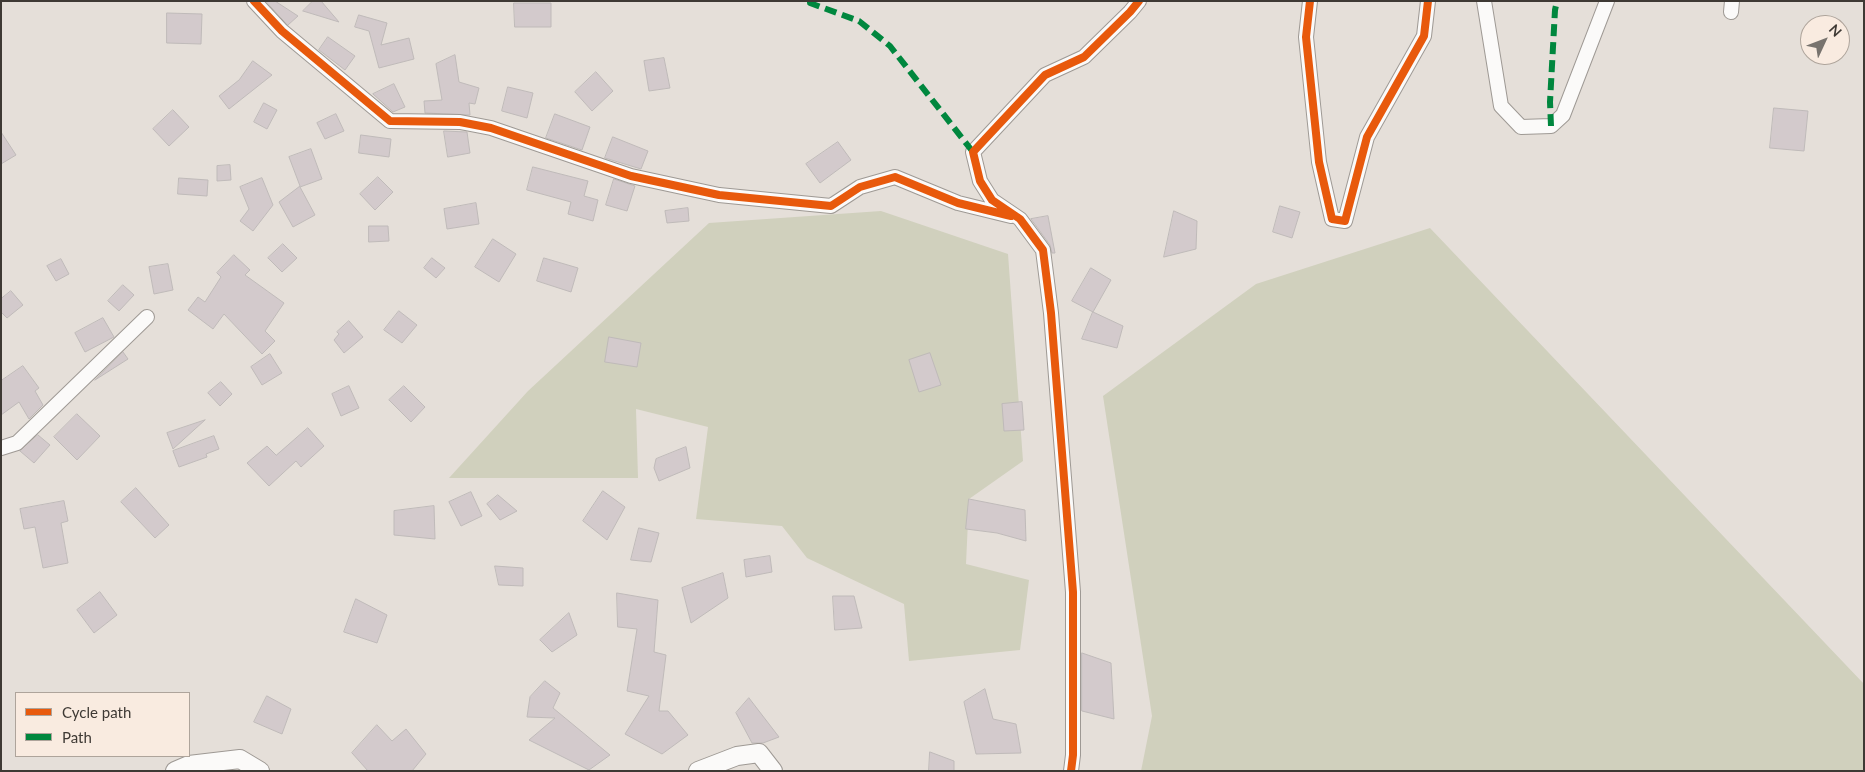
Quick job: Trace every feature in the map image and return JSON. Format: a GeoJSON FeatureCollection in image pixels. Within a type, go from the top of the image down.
{"type":"FeatureCollection","features":[{"type":"Feature","properties":{"kind":"street"},"geometry":{"type":"LineString","coordinates":[[254,1],[282,30],[390,121],[460,122],[491,128],[631,176],[719,195],[831,206],[860,187],[895,178],[958,203],[1020,219]]}},
{"type":"Feature","properties":{"kind":"street"},"geometry":{"type":"LineString","coordinates":[[1071,771],[1073,592],[1051,313],[1043,250],[1020,219],[992,200],[980,181],[973,152],[1045,75],[1084,57],[1139,1]]}},
{"type":"Feature","properties":{"kind":"street"},"geometry":{"type":"LineString","coordinates":[[1310,1],[1306,37],[1319,162],[1332,218],[1345,221],[1367,136],[1424,36],[1428,1]]}},
{"type":"Feature","properties":{"kind":"street"},"geometry":{"type":"LineString","coordinates":[[1484,1],[1501,106],[1521,128],[1551,126],[1564,115],[1607,1]]}},
{"type":"Feature","properties":{"kind":"street"},"geometry":{"type":"LineString","coordinates":[[1,448],[17,443],[147,317]]}},
{"type":"Feature","properties":{"kind":"street"},"geometry":{"type":"LineString","coordinates":[[698,771],[737,756],[759,753],[773,771]]}},
{"type":"Feature","properties":{"kind":"street"},"geometry":{"type":"LineString","coordinates":[[175,771],[189,764],[240,759],[260,771]]}},
{"type":"Feature","properties":{"kind":"green space"},"geometry":{"type":"Polygon","coordinates":[[[881,211],[1008,254],[1023,461],[969,499],[966,564],[1029,580],[1020,650],[909,661],[904,604],[807,558],[782,526],[696,519],[708,427],[636,409],[638,478],[449,478],[528,391],[709,223],[881,211]]]}},
{"type":"Feature","properties":{"kind":"green space"},"geometry":{"type":"Polygon","coordinates":[[[1430,228],[1864,684],[1864,771],[1141,771],[1152,716],[1103,396],[1256,284],[1430,228]]]}},
{"type":"Feature","properties":{"kind":"building"},"geometry":{"type":"Polygon","coordinates":[[[266,1],[275,1],[298,16],[288,25],[266,1]]]}},
{"type":"Feature","properties":{"kind":"building"},"geometry":{"type":"Polygon","coordinates":[[[313,1],[321,1],[339,22],[303,11],[313,1]]]}},
{"type":"Feature","properties":{"kind":"building"},"geometry":{"type":"Polygon","coordinates":[[[514,3],[551,3],[551,27],[515,27],[514,3]]]}},
{"type":"Feature","properties":{"kind":"building"},"geometry":{"type":"Polygon","coordinates":[[[167,13],[202,14],[201,44],[167,43],[167,13]]]}},
{"type":"Feature","properties":{"kind":"building"},"geometry":{"type":"Polygon","coordinates":[[[359,15],[387,23],[381,45],[409,38],[414,59],[379,68],[369,31],[355,27],[359,15]]]}},
{"type":"Feature","properties":{"kind":"building"},"geometry":{"type":"Polygon","coordinates":[[[328,37],[355,56],[345,70],[319,50],[328,37]]]}},
{"type":"Feature","properties":{"kind":"building"},"geometry":{"type":"Polygon","coordinates":[[[455,55],[459,82],[479,88],[475,104],[469,103],[470,115],[425,113],[424,101],[442,100],[436,64],[455,55]]]}},
{"type":"Feature","properties":{"kind":"building"},"geometry":{"type":"Polygon","coordinates":[[[664,58],[670,88],[649,91],[644,61],[664,58]]]}},
{"type":"Feature","properties":{"kind":"building"},"geometry":{"type":"Polygon","coordinates":[[[253,61],[272,75],[229,109],[219,96],[239,80],[253,61]]]}},
{"type":"Feature","properties":{"kind":"building"},"geometry":{"type":"Polygon","coordinates":[[[596,72],[613,91],[592,111],[575,92],[596,72]]]}},
{"type":"Feature","properties":{"kind":"building"},"geometry":{"type":"Polygon","coordinates":[[[394,84],[405,107],[393,112],[373,94],[394,84]]]}},
{"type":"Feature","properties":{"kind":"building"},"geometry":{"type":"Polygon","coordinates":[[[508,87],[533,93],[527,118],[502,111],[508,87]]]}},
{"type":"Feature","properties":{"kind":"building"},"geometry":{"type":"Polygon","coordinates":[[[264,103],[277,110],[267,129],[254,122],[264,103]]]}},
{"type":"Feature","properties":{"kind":"building"},"geometry":{"type":"Polygon","coordinates":[[[1774,108],[1808,111],[1804,151],[1770,148],[1774,108]]]}},
{"type":"Feature","properties":{"kind":"building"},"geometry":{"type":"Polygon","coordinates":[[[173,110],[189,127],[169,146],[153,129],[173,110]]]}},
{"type":"Feature","properties":{"kind":"building"},"geometry":{"type":"Polygon","coordinates":[[[336,114],[344,131],[325,139],[317,123],[336,114]]]}},
{"type":"Feature","properties":{"kind":"building"},"geometry":{"type":"Polygon","coordinates":[[[555,114],[590,127],[582,150],[546,138],[555,114]]]}},
{"type":"Feature","properties":{"kind":"building"},"geometry":{"type":"Polygon","coordinates":[[[444,131],[467,132],[470,153],[448,157],[444,131]]]}},
{"type":"Feature","properties":{"kind":"building"},"geometry":{"type":"Polygon","coordinates":[[[1,132],[16,155],[1,164],[1,132]]]}},
{"type":"Feature","properties":{"kind":"building"},"geometry":{"type":"Polygon","coordinates":[[[361,135],[391,139],[389,157],[359,153],[361,135]]]}},
{"type":"Feature","properties":{"kind":"building"},"geometry":{"type":"Polygon","coordinates":[[[613,137],[648,151],[641,169],[605,158],[613,137]]]}},
{"type":"Feature","properties":{"kind":"building"},"geometry":{"type":"Polygon","coordinates":[[[838,142],[851,160],[820,183],[806,164],[838,142]]]}},
{"type":"Feature","properties":{"kind":"building"},"geometry":{"type":"Polygon","coordinates":[[[311,149],[322,179],[300,187],[315,215],[293,227],[279,202],[300,186],[289,157],[311,149]]]}},
{"type":"Feature","properties":{"kind":"building"},"geometry":{"type":"Polygon","coordinates":[[[230,165],[231,180],[217,181],[217,166],[230,165]]]}},
{"type":"Feature","properties":{"kind":"building"},"geometry":{"type":"Polygon","coordinates":[[[533,167],[588,181],[584,196],[598,200],[593,221],[568,214],[571,202],[527,190],[533,167]]]}},
{"type":"Feature","properties":{"kind":"building"},"geometry":{"type":"Polygon","coordinates":[[[378,177],[393,192],[375,210],[360,194],[378,177]]]}},
{"type":"Feature","properties":{"kind":"building"},"geometry":{"type":"Polygon","coordinates":[[[179,178],[208,180],[207,196],[178,194],[179,178]]]}},
{"type":"Feature","properties":{"kind":"building"},"geometry":{"type":"Polygon","coordinates":[[[262,178],[273,205],[253,231],[240,221],[249,209],[240,187],[262,178]]]}},
{"type":"Feature","properties":{"kind":"building"},"geometry":{"type":"Polygon","coordinates":[[[614,179],[635,186],[627,211],[606,205],[614,179]]]}},
{"type":"Feature","properties":{"kind":"building"},"geometry":{"type":"Polygon","coordinates":[[[476,203],[479,224],[447,229],[444,209],[476,203]]]}},
{"type":"Feature","properties":{"kind":"building"},"geometry":{"type":"Polygon","coordinates":[[[1280,206],[1300,212],[1292,238],[1273,232],[1280,206]]]}},
{"type":"Feature","properties":{"kind":"building"},"geometry":{"type":"Polygon","coordinates":[[[688,208],[689,221],[667,223],[665,211],[688,208]]]}},
{"type":"Feature","properties":{"kind":"building"},"geometry":{"type":"Polygon","coordinates":[[[1174,211],[1197,221],[1196,249],[1164,257],[1174,211]]]}},
{"type":"Feature","properties":{"kind":"building"},"geometry":{"type":"Polygon","coordinates":[[[1048,216],[1055,253],[1052,253],[1050,245],[1031,219],[1048,216]]]}},
{"type":"Feature","properties":{"kind":"building"},"geometry":{"type":"Polygon","coordinates":[[[369,226],[388,226],[389,241],[369,242],[369,226]]]}},
{"type":"Feature","properties":{"kind":"building"},"geometry":{"type":"Polygon","coordinates":[[[493,239],[516,254],[499,282],[475,267],[493,239]]]}},
{"type":"Feature","properties":{"kind":"building"},"geometry":{"type":"Polygon","coordinates":[[[283,244],[297,258],[282,272],[268,258],[283,244]]]}},
{"type":"Feature","properties":{"kind":"building"},"geometry":{"type":"Polygon","coordinates":[[[234,255],[250,270],[245,275],[284,303],[265,331],[275,341],[262,354],[224,314],[213,329],[188,310],[198,297],[205,302],[221,277],[217,273],[234,255]]]}},
{"type":"Feature","properties":{"kind":"building"},"geometry":{"type":"Polygon","coordinates":[[[432,258],[445,268],[436,278],[424,268],[432,258]]]}},
{"type":"Feature","properties":{"kind":"building"},"geometry":{"type":"Polygon","coordinates":[[[544,258],[578,268],[571,292],[537,281],[544,258]]]}},
{"type":"Feature","properties":{"kind":"building"},"geometry":{"type":"Polygon","coordinates":[[[61,259],[69,274],[56,281],[47,266],[61,259]]]}},
{"type":"Feature","properties":{"kind":"building"},"geometry":{"type":"Polygon","coordinates":[[[168,264],[173,290],[154,294],[149,267],[168,264]]]}},
{"type":"Feature","properties":{"kind":"building"},"geometry":{"type":"Polygon","coordinates":[[[1091,268],[1111,280],[1093,312],[1072,301],[1091,268]]]}},
{"type":"Feature","properties":{"kind":"building"},"geometry":{"type":"Polygon","coordinates":[[[123,285],[134,295],[119,311],[108,301],[123,285]]]}},
{"type":"Feature","properties":{"kind":"building"},"geometry":{"type":"Polygon","coordinates":[[[11,291],[23,305],[7,318],[1,312],[1,299],[11,291]]]}},
{"type":"Feature","properties":{"kind":"building"},"geometry":{"type":"Polygon","coordinates":[[[399,311],[417,325],[402,343],[384,330],[399,311]]]}},
{"type":"Feature","properties":{"kind":"building"},"geometry":{"type":"Polygon","coordinates":[[[1093,312],[1123,326],[1117,348],[1082,339],[1093,312]]]}},
{"type":"Feature","properties":{"kind":"building"},"geometry":{"type":"Polygon","coordinates":[[[103,318],[114,337],[85,352],[75,333],[103,318]]]}},
{"type":"Feature","properties":{"kind":"building"},"geometry":{"type":"Polygon","coordinates":[[[349,321],[363,337],[344,353],[334,340],[339,334],[337,332],[349,321]]]}},
{"type":"Feature","properties":{"kind":"building"},"geometry":{"type":"Polygon","coordinates":[[[609,337],[641,343],[637,367],[605,362],[609,337]]]}},
{"type":"Feature","properties":{"kind":"building"},"geometry":{"type":"Polygon","coordinates":[[[123,352],[128,359],[95,380],[123,352]]]}},
{"type":"Feature","properties":{"kind":"building"},"geometry":{"type":"Polygon","coordinates":[[[930,353],[941,385],[919,392],[909,360],[930,353]]]}},
{"type":"Feature","properties":{"kind":"building"},"geometry":{"type":"Polygon","coordinates":[[[270,354],[282,373],[262,385],[251,367],[270,354]]]}},
{"type":"Feature","properties":{"kind":"building"},"geometry":{"type":"Polygon","coordinates":[[[23,366],[39,388],[35,391],[43,405],[29,419],[19,402],[1,415],[1,381],[23,366]]]}},
{"type":"Feature","properties":{"kind":"building"},"geometry":{"type":"Polygon","coordinates":[[[221,382],[232,394],[220,406],[208,393],[221,382]]]}},
{"type":"Feature","properties":{"kind":"building"},"geometry":{"type":"Polygon","coordinates":[[[349,386],[359,408],[341,416],[332,394],[349,386]]]}},
{"type":"Feature","properties":{"kind":"building"},"geometry":{"type":"Polygon","coordinates":[[[404,386],[425,407],[411,422],[389,400],[404,386]]]}},
{"type":"Feature","properties":{"kind":"building"},"geometry":{"type":"Polygon","coordinates":[[[1022,402],[1024,430],[1004,431],[1002,404],[1022,402]]]}},
{"type":"Feature","properties":{"kind":"building"},"geometry":{"type":"Polygon","coordinates":[[[77,414],[100,436],[77,460],[54,437],[77,414]]]}},
{"type":"Feature","properties":{"kind":"building"},"geometry":{"type":"Polygon","coordinates":[[[205,420],[173,449],[167,433],[205,420]]]}},
{"type":"Feature","properties":{"kind":"building"},"geometry":{"type":"Polygon","coordinates":[[[308,428],[324,446],[301,467],[296,461],[269,486],[247,463],[267,446],[276,455],[308,428]]]}},
{"type":"Feature","properties":{"kind":"building"},"geometry":{"type":"Polygon","coordinates":[[[38,435],[50,445],[34,463],[20,451],[38,435]]]}},
{"type":"Feature","properties":{"kind":"building"},"geometry":{"type":"Polygon","coordinates":[[[214,436],[219,449],[206,454],[207,457],[179,467],[173,451],[214,436]]]}},
{"type":"Feature","properties":{"kind":"building"},"geometry":{"type":"Polygon","coordinates":[[[686,447],[690,468],[659,481],[654,468],[656,459],[686,447]]]}},
{"type":"Feature","properties":{"kind":"building"},"geometry":{"type":"Polygon","coordinates":[[[136,488],[169,525],[155,538],[121,502],[136,488]]]}},
{"type":"Feature","properties":{"kind":"building"},"geometry":{"type":"Polygon","coordinates":[[[603,491],[625,507],[607,540],[583,521],[603,491]]]}},
{"type":"Feature","properties":{"kind":"building"},"geometry":{"type":"Polygon","coordinates":[[[471,492],[482,516],[461,526],[449,502],[471,492]]]}},
{"type":"Feature","properties":{"kind":"building"},"geometry":{"type":"Polygon","coordinates":[[[498,495],[517,511],[500,520],[487,504],[498,495]]]}},
{"type":"Feature","properties":{"kind":"building"},"geometry":{"type":"Polygon","coordinates":[[[969,499],[1025,510],[1026,541],[997,533],[966,529],[969,499]]]}},
{"type":"Feature","properties":{"kind":"building"},"geometry":{"type":"Polygon","coordinates":[[[64,501],[68,521],[61,523],[68,563],[43,568],[35,527],[24,529],[20,509],[64,501]]]}},
{"type":"Feature","properties":{"kind":"building"},"geometry":{"type":"Polygon","coordinates":[[[434,506],[435,539],[394,535],[394,511],[434,506]]]}},
{"type":"Feature","properties":{"kind":"building"},"geometry":{"type":"Polygon","coordinates":[[[639,528],[659,533],[651,562],[631,560],[639,528]]]}},
{"type":"Feature","properties":{"kind":"building"},"geometry":{"type":"Polygon","coordinates":[[[770,556],[772,572],[746,577],[744,560],[770,556]]]}},
{"type":"Feature","properties":{"kind":"building"},"geometry":{"type":"Polygon","coordinates":[[[495,566],[523,568],[523,586],[499,585],[495,566]]]}},
{"type":"Feature","properties":{"kind":"building"},"geometry":{"type":"Polygon","coordinates":[[[723,573],[728,598],[691,623],[682,588],[723,573]]]}},
{"type":"Feature","properties":{"kind":"building"},"geometry":{"type":"Polygon","coordinates":[[[100,592],[117,615],[94,633],[77,610],[100,592]]]}},
{"type":"Feature","properties":{"kind":"building"},"geometry":{"type":"Polygon","coordinates":[[[617,593],[658,600],[654,652],[666,655],[659,711],[668,711],[688,735],[662,754],[625,734],[649,696],[627,691],[637,629],[618,627],[617,593]]]}},
{"type":"Feature","properties":{"kind":"building"},"geometry":{"type":"Polygon","coordinates":[[[833,596],[854,596],[862,628],[835,630],[833,596]]]}},
{"type":"Feature","properties":{"kind":"building"},"geometry":{"type":"Polygon","coordinates":[[[356,599],[387,615],[377,643],[344,632],[356,599]]]}},
{"type":"Feature","properties":{"kind":"building"},"geometry":{"type":"Polygon","coordinates":[[[569,613],[577,635],[552,652],[540,640],[569,613]]]}},
{"type":"Feature","properties":{"kind":"building"},"geometry":{"type":"Polygon","coordinates":[[[1082,653],[1111,663],[1114,719],[1082,711],[1082,653]]]}},
{"type":"Feature","properties":{"kind":"building"},"geometry":{"type":"Polygon","coordinates":[[[545,681],[560,693],[553,708],[610,755],[589,770],[529,740],[555,718],[527,717],[530,697],[545,681]]]}},
{"type":"Feature","properties":{"kind":"building"},"geometry":{"type":"Polygon","coordinates":[[[985,689],[993,719],[1016,724],[1021,753],[976,754],[964,702],[985,689]]]}},
{"type":"Feature","properties":{"kind":"building"},"geometry":{"type":"Polygon","coordinates":[[[267,696],[291,709],[282,734],[254,722],[267,696]]]}},
{"type":"Feature","properties":{"kind":"building"},"geometry":{"type":"Polygon","coordinates":[[[749,698],[779,737],[763,743],[752,743],[736,713],[749,698]]]}},
{"type":"Feature","properties":{"kind":"building"},"geometry":{"type":"Polygon","coordinates":[[[377,725],[392,741],[406,729],[426,754],[412,771],[368,771],[352,753],[377,725]]]}},
{"type":"Feature","properties":{"kind":"building"},"geometry":{"type":"Polygon","coordinates":[[[930,752],[954,761],[954,771],[929,771],[930,752]]]}},
{"type":"Feature","properties":{"kind":"marked path"},"geometry":{"type":"LineString","coordinates":[[810,1],[810,3],[859,21],[890,46],[973,152]]}},
{"type":"Feature","properties":{"kind":"marked path"},"geometry":{"type":"LineString","coordinates":[[1551,126],[1550,102],[1557,1]]}},
{"type":"Feature","properties":{"kind":"cycle path"},"geometry":{"type":"LineString","coordinates":[[254,1],[282,31],[390,121],[460,122],[491,128],[631,176],[719,195],[831,206],[860,187],[895,177],[958,203],[1011,216]]}},
{"type":"Feature","properties":{"kind":"cycle path"},"geometry":{"type":"LineString","coordinates":[[1071,771],[1073,755],[1073,592],[1051,313],[1043,250],[1020,219],[992,200],[980,181],[973,152],[1045,75],[1084,57],[1139,1]]}},
{"type":"Feature","properties":{"kind":"cycle path"},"geometry":{"type":"LineString","coordinates":[[1310,1],[1306,37],[1319,162],[1332,219],[1345,221],[1367,137],[1424,36],[1428,1]]}}]}
